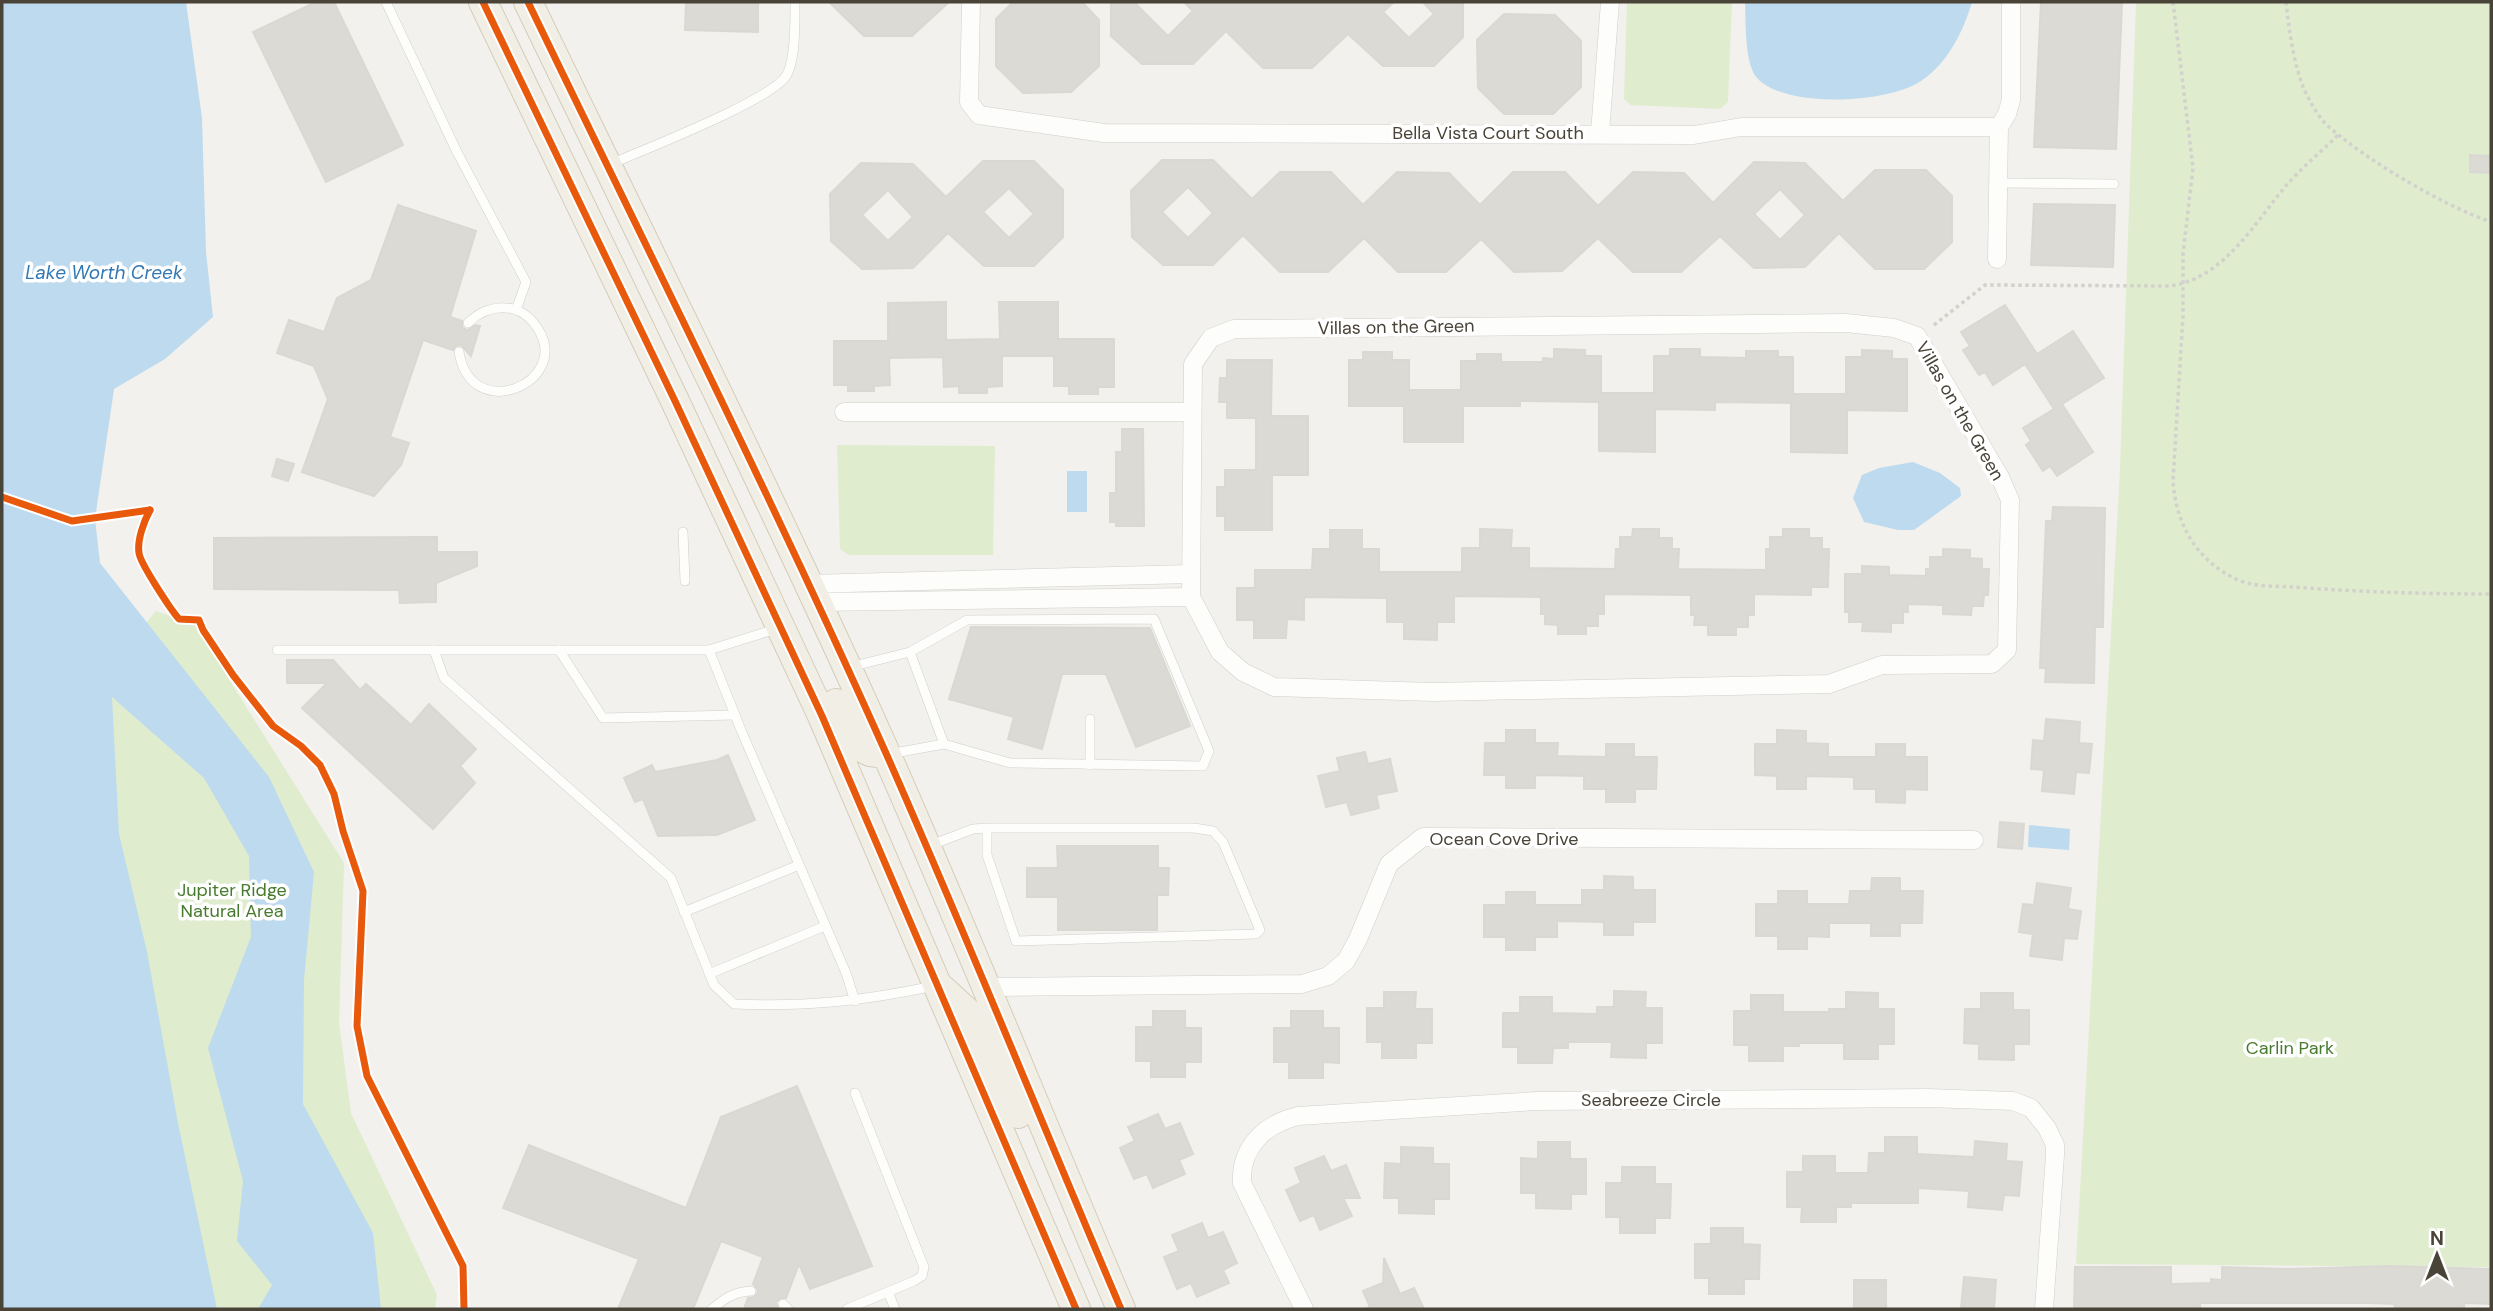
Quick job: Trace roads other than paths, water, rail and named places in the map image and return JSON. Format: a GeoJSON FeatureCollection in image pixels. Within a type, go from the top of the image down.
{"type":"FeatureCollection","features":[{"type":"Feature","properties":{"kind":"main road"},"geometry":{"type":"LineString","coordinates":[[483,2],[700,454],[822,716],[1076,1309]]}},
{"type":"Feature","properties":{"kind":"main road"},"geometry":{"type":"LineString","coordinates":[[508,2],[556,101],[593,137]]}},
{"type":"Feature","properties":{"kind":"main road"},"geometry":{"type":"LineString","coordinates":[[528,2],[711,376],[847,668],[986,987],[1119,1303]]}},
{"type":"Feature","properties":{"kind":"main road"},"geometry":{"type":"LineString","coordinates":[[700,454],[731,487],[856,745],[870,752],[886,754]]}},
{"type":"Feature","properties":{"kind":"main road"},"geometry":{"type":"LineString","coordinates":[[937,985],[978,1021],[1062,1212],[1119,1303]]}},
{"type":"Feature","properties":{"kind":"street","name":"Bella Vista Court South"},"geometry":{"type":"LineString","coordinates":[[971,2],[969,102],[979,115],[1104,133],[1695,135],[1741,127],[1999,127]]}},
{"type":"Feature","properties":{"kind":"street"},"geometry":{"type":"LineString","coordinates":[[1600,133],[1610,2]]}},
{"type":"Feature","properties":{"kind":"street"},"geometry":{"type":"LineString","coordinates":[[1997,259],[1999,127],[2011,100],[2011,2]]}},
{"type":"Feature","properties":{"kind":"street","name":"Villas on the Green"},"geometry":{"type":"LineString","coordinates":[[1846,323],[1894,328],[1918,338],[2000,477],[2010,500],[2007,650],[1992,664],[1882,665],[1829,684],[1433,692],[1274,687],[1244,672],[1220,652],[1191,597],[1191,412],[1193,364],[1211,338],[1234,329],[1846,323]]}},
{"type":"Feature","properties":{"kind":"street"},"geometry":{"type":"LineString","coordinates":[[844,412],[1191,412]]}},
{"type":"Feature","properties":{"kind":"street"},"geometry":{"type":"LineString","coordinates":[[812,593],[1191,574]]}},
{"type":"Feature","properties":{"kind":"street"},"geometry":{"type":"LineString","coordinates":[[812,593],[1191,597]]}},
{"type":"Feature","properties":{"kind":"street","name":"Ocean Cove Drive"},"geometry":{"type":"LineString","coordinates":[[986,987],[1302,984],[1328,976],[1346,961],[1358,939],[1388,864],[1423,837],[1974,840]]}},
{"type":"Feature","properties":{"kind":"street","name":"Seabreeze Circle"},"geometry":{"type":"LineString","coordinates":[[1304,1309],[1242,1183],[1243,1166],[1249,1150],[1261,1133],[1278,1121],[1298,1116],[1537,1101],[1928,1098],[2013,1101],[2031,1108],[2048,1128],[2055,1155],[2044,1309]]}},
{"type":"Feature","properties":{"kind":"lane"},"geometry":{"type":"LineString","coordinates":[[386,2],[457,152],[526,282],[516,310]]}},
{"type":"Feature","properties":{"kind":"lane"},"geometry":{"type":"LineString","coordinates":[[608,165],[758,99],[786,76],[794,47],[795,2]]}},
{"type":"Feature","properties":{"kind":"lane"},"geometry":{"type":"LineString","coordinates":[[1998,183],[2114,184]]}},
{"type":"Feature","properties":{"kind":"lane"},"geometry":{"type":"LineString","coordinates":[[459,352],[467,375],[477,385],[490,391],[505,392],[519,388],[533,379],[541,367],[544,348],[541,334],[532,320],[516,310],[486,310],[468,323]]}},
{"type":"Feature","properties":{"kind":"lane"},"geometry":{"type":"LineString","coordinates":[[683,531],[685,581]]}},
{"type":"Feature","properties":{"kind":"lane"},"geometry":{"type":"LineString","coordinates":[[847,668],[910,652],[967,620],[1154,619],[1209,751],[1203,766],[1010,763],[944,744],[886,754]]}},
{"type":"Feature","properties":{"kind":"lane"},"geometry":{"type":"LineString","coordinates":[[277,650],[709,650],[781,627]]}},
{"type":"Feature","properties":{"kind":"lane"},"geometry":{"type":"LineString","coordinates":[[434,650],[444,678],[671,878],[714,985],[734,1004],[786,1006],[855,1001],[937,985]]}},
{"type":"Feature","properties":{"kind":"lane"},"geometry":{"type":"LineString","coordinates":[[559,650],[603,718],[735,715]]}},
{"type":"Feature","properties":{"kind":"lane"},"geometry":{"type":"LineString","coordinates":[[709,650],[846,973],[855,1001]]}},
{"type":"Feature","properties":{"kind":"lane"},"geometry":{"type":"LineString","coordinates":[[910,652],[944,744]]}},
{"type":"Feature","properties":{"kind":"lane"},"geometry":{"type":"LineString","coordinates":[[1090,719],[1090,765]]}},
{"type":"Feature","properties":{"kind":"lane"},"geometry":{"type":"LineString","coordinates":[[926,848],[973,829],[987,828],[1194,828],[1213,831],[1223,842],[1260,930],[1256,934],[1016,940],[987,855],[987,828]]}},
{"type":"Feature","properties":{"kind":"lane"},"geometry":{"type":"LineString","coordinates":[[684,912],[799,865]]}},
{"type":"Feature","properties":{"kind":"lane"},"geometry":{"type":"LineString","coordinates":[[709,974],[825,926]]}},
{"type":"Feature","properties":{"kind":"lane"},"geometry":{"type":"LineString","coordinates":[[847,1309],[922,1276],[924,1267],[855,1093]]}},
{"type":"Feature","properties":{"kind":"lane"},"geometry":{"type":"LineString","coordinates":[[712,1309],[732,1295],[751,1290]]}},
{"type":"Feature","properties":{"kind":"lane"},"geometry":{"type":"LineString","coordinates":[[888,1292],[895,1309]]}},
{"type":"Feature","properties":{"kind":"water","name":"Lake Worth Creek"},"geometry":{"type":"Polygon","coordinates":[[[2,2],[186,2],[202,118],[206,252],[213,317],[165,359],[114,389],[95,519],[100,563],[269,777],[314,872],[304,980],[303,1104],[373,1233],[381,1309],[258,1309],[272,1285],[237,1241],[243,1181],[208,1048],[251,937],[249,856],[204,778],[112,697],[119,834],[147,952],[178,1123],[217,1309],[2,1309],[2,2]]]}},
{"type":"Feature","properties":{"kind":"water"},"geometry":{"type":"Polygon","coordinates":[[[1745,2],[1972,2],[1953,46],[1931,74],[1906,88],[1886,94],[1838,100],[1791,95],[1772,89],[1758,79],[1753,73],[1748,54],[1745,2]]]}},
{"type":"Feature","properties":{"kind":"water"},"geometry":{"type":"Polygon","coordinates":[[[1913,462],[1940,473],[1960,488],[1961,496],[1914,530],[1898,530],[1864,522],[1853,498],[1862,475],[1879,468],[1913,462]]]}},
{"type":"Feature","properties":{"kind":"water"},"geometry":{"type":"Polygon","coordinates":[[[1067,471],[1087,471],[1087,512],[1067,512],[1067,471]]]}},
{"type":"Feature","properties":{"kind":"water"},"geometry":{"type":"Polygon","coordinates":[[[2029,825],[2070,829],[2069,850],[2028,847],[2029,825]]]}},
{"type":"Feature","properties":{"kind":"park label","name":"Jupiter Ridge Natural Area"},"geometry":{"type":"Point","coordinates":[232,900]}},
{"type":"Feature","properties":{"kind":"park label","name":"Carlin Park"},"geometry":{"type":"Point","coordinates":[2290,1048]}}]}
